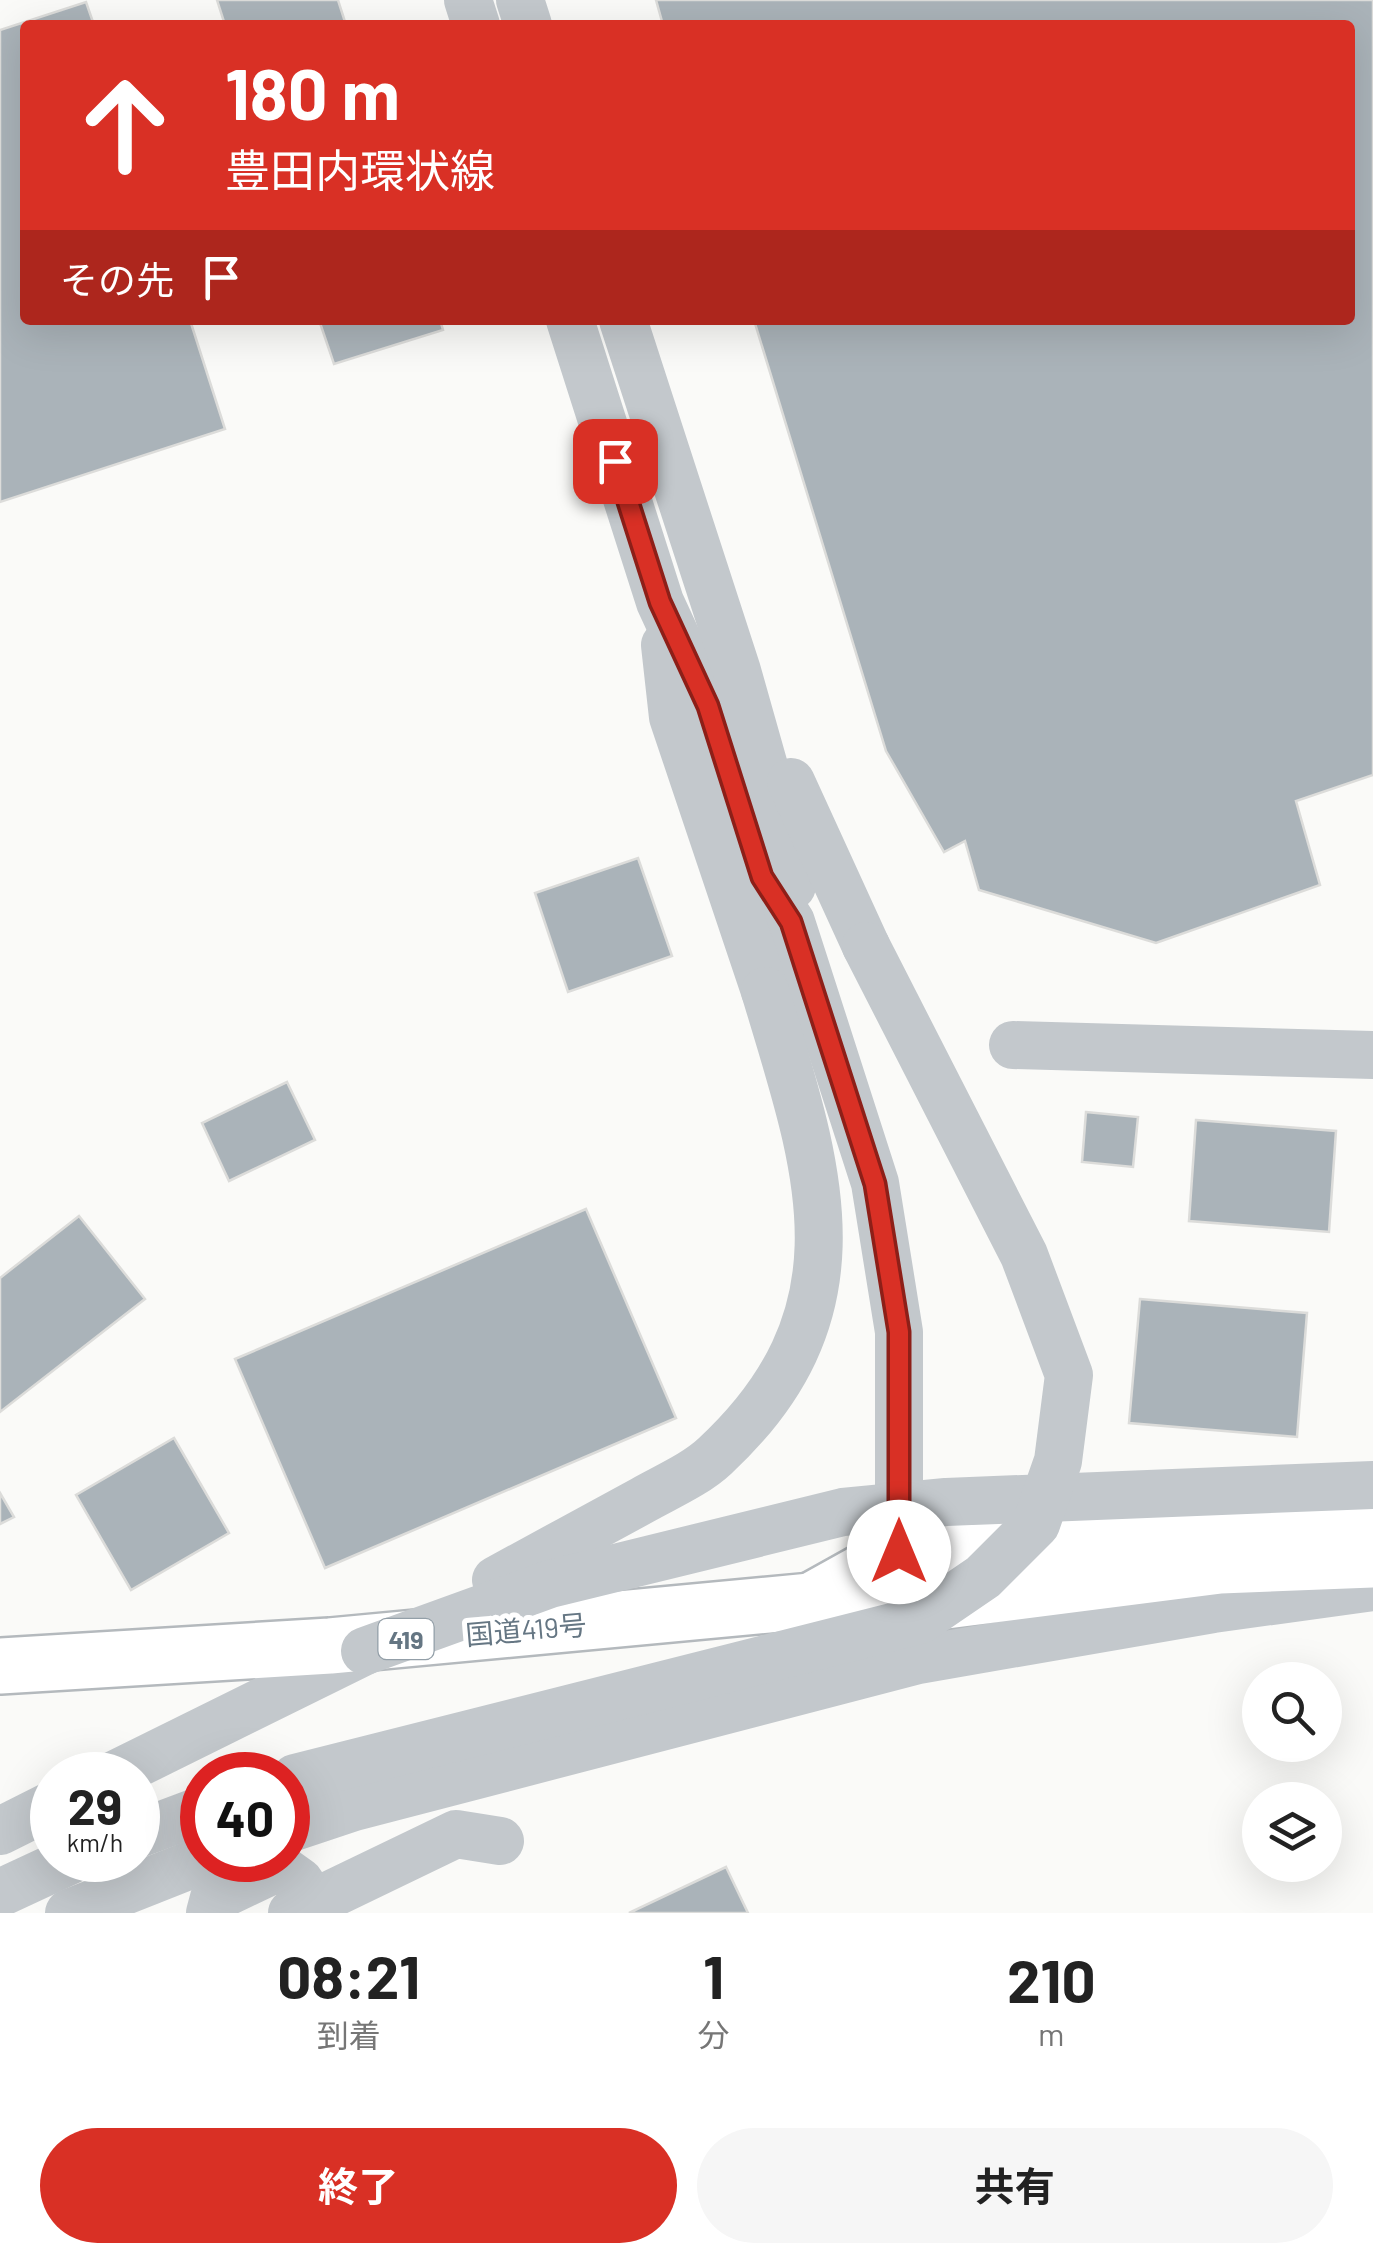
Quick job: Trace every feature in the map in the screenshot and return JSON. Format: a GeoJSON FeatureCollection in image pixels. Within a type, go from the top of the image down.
{"type":"FeatureCollection","features":[{"type":"Feature","properties":{"kind":"highway","name":"国道419号"},"geometry":{"type":"LineString","coordinates":[[812,1600],[899,1552],[1373,1517]]}},
{"type":"Feature","properties":{"kind":"highway","name":"国道419号"},"geometry":{"type":"LineString","coordinates":[[0,1666],[330,1646],[812,1600],[899,1607],[1220,1566],[1373,1560]]}},
{"type":"Feature","properties":{"kind":"street"},"geometry":{"type":"LineString","coordinates":[[572,325],[660,602],[708,706],[762,877],[791,922],[875,1184],[899,1332],[899,1607]]}},
{"type":"Feature","properties":{"kind":"street"},"geometry":{"type":"LineString","coordinates":[[625,325],[737,671],[793,870],[791,922]]}},
{"type":"Feature","properties":{"kind":"street"},"geometry":{"type":"LineString","coordinates":[[160,1752],[366,1651],[713,1458],[769,1396],[802,1334],[820,1263],[814,1161],[765,990],[673,717],[660,602]]}},
{"type":"Feature","properties":{"kind":"street"},"geometry":{"type":"LineString","coordinates":[[310,1775],[920,1620],[982,1576],[1036,1524],[1058,1461],[1069,1375],[1024,1255],[866,946],[737,671]]}},
{"type":"Feature","properties":{"kind":"street"},"geometry":{"type":"LineString","coordinates":[[1013,1045],[1373,1054]]}},
{"type":"Feature","properties":{"kind":"street"},"geometry":{"type":"LineString","coordinates":[[366,1651],[550,1584],[843,1512],[985,1500],[1373,1485]]}},
{"type":"Feature","properties":{"kind":"street"},"geometry":{"type":"LineString","coordinates":[[310,1822],[918,1660],[1213,1609],[1373,1587]]}},
{"type":"Feature","properties":{"kind":"street"},"geometry":{"type":"LineString","coordinates":[[0,1831],[30,1817]]}},
{"type":"Feature","properties":{"kind":"street"},"geometry":{"type":"LineString","coordinates":[[210,1913],[214,1898],[279,1867],[300,1882],[301,1908],[456,1834],[500,1841]]}},
{"type":"Feature","properties":{"kind":"street"},"geometry":{"type":"LineString","coordinates":[[69,1913],[180,1869]]}},
{"type":"Feature","properties":{"kind":"street"},"geometry":{"type":"LineString","coordinates":[[0,1893],[30,1879]]}},
{"type":"Feature","properties":{"kind":"building"},"geometry":{"type":"Polygon","coordinates":[[[217,0],[338,0],[344,20],[223,20],[217,0]]]}},
{"type":"Feature","properties":{"kind":"building"},"geometry":{"type":"Polygon","coordinates":[[[656,0],[1373,0],[1373,775],[1296,801],[1320,885],[1156,943],[979,890],[965,841],[944,852],[886,751],[756,325],[1355,325],[1355,20],[662,20],[656,0]]]}},
{"type":"Feature","properties":{"kind":"building"},"geometry":{"type":"Polygon","coordinates":[[[86,2],[92,20],[31,20],[86,2]]]}},
{"type":"Feature","properties":{"kind":"building"},"geometry":{"type":"Polygon","coordinates":[[[20,23],[20,325],[192,325],[225,429],[0,502],[0,30],[20,23]]]}},
{"type":"Feature","properties":{"kind":"building"},"geometry":{"type":"Polygon","coordinates":[[[321,325],[442,325],[443,330],[334,364],[321,325]]]}},
{"type":"Feature","properties":{"kind":"building"},"geometry":{"type":"Polygon","coordinates":[[[638,858],[672,956],[568,992],[535,893],[638,858]]]}},
{"type":"Feature","properties":{"kind":"building"},"geometry":{"type":"Polygon","coordinates":[[[287,1082],[315,1140],[229,1181],[202,1123],[287,1082]]]}},
{"type":"Feature","properties":{"kind":"building"},"geometry":{"type":"Polygon","coordinates":[[[1086,1112],[1138,1117],[1133,1167],[1082,1162],[1086,1112]]]}},
{"type":"Feature","properties":{"kind":"building"},"geometry":{"type":"Polygon","coordinates":[[[1196,1120],[1336,1131],[1329,1232],[1189,1221],[1196,1120]]]}},
{"type":"Feature","properties":{"kind":"building"},"geometry":{"type":"Polygon","coordinates":[[[586,1209],[676,1418],[325,1568],[235,1359],[586,1209]]]}},
{"type":"Feature","properties":{"kind":"building"},"geometry":{"type":"Polygon","coordinates":[[[79,1216],[145,1299],[0,1412],[0,1278],[79,1216]]]}},
{"type":"Feature","properties":{"kind":"building"},"geometry":{"type":"Polygon","coordinates":[[[1140,1299],[1307,1313],[1297,1437],[1129,1423],[1140,1299]]]}},
{"type":"Feature","properties":{"kind":"building"},"geometry":{"type":"Polygon","coordinates":[[[174,1438],[229,1533],[131,1590],[76,1495],[174,1438]]]}},
{"type":"Feature","properties":{"kind":"building"},"geometry":{"type":"Polygon","coordinates":[[[0,1493],[14,1517],[0,1524],[0,1493]]]}},
{"type":"Feature","properties":{"kind":"building"},"geometry":{"type":"Polygon","coordinates":[[[726,1867],[748,1913],[629,1913],[726,1867]]]}},
{"type":"Feature","properties":{"kind":"route"},"geometry":{"type":"LineString","coordinates":[[615,461],[660,602],[708,706],[762,877],[791,922],[875,1184],[899,1332],[899,1552]]}}]}
